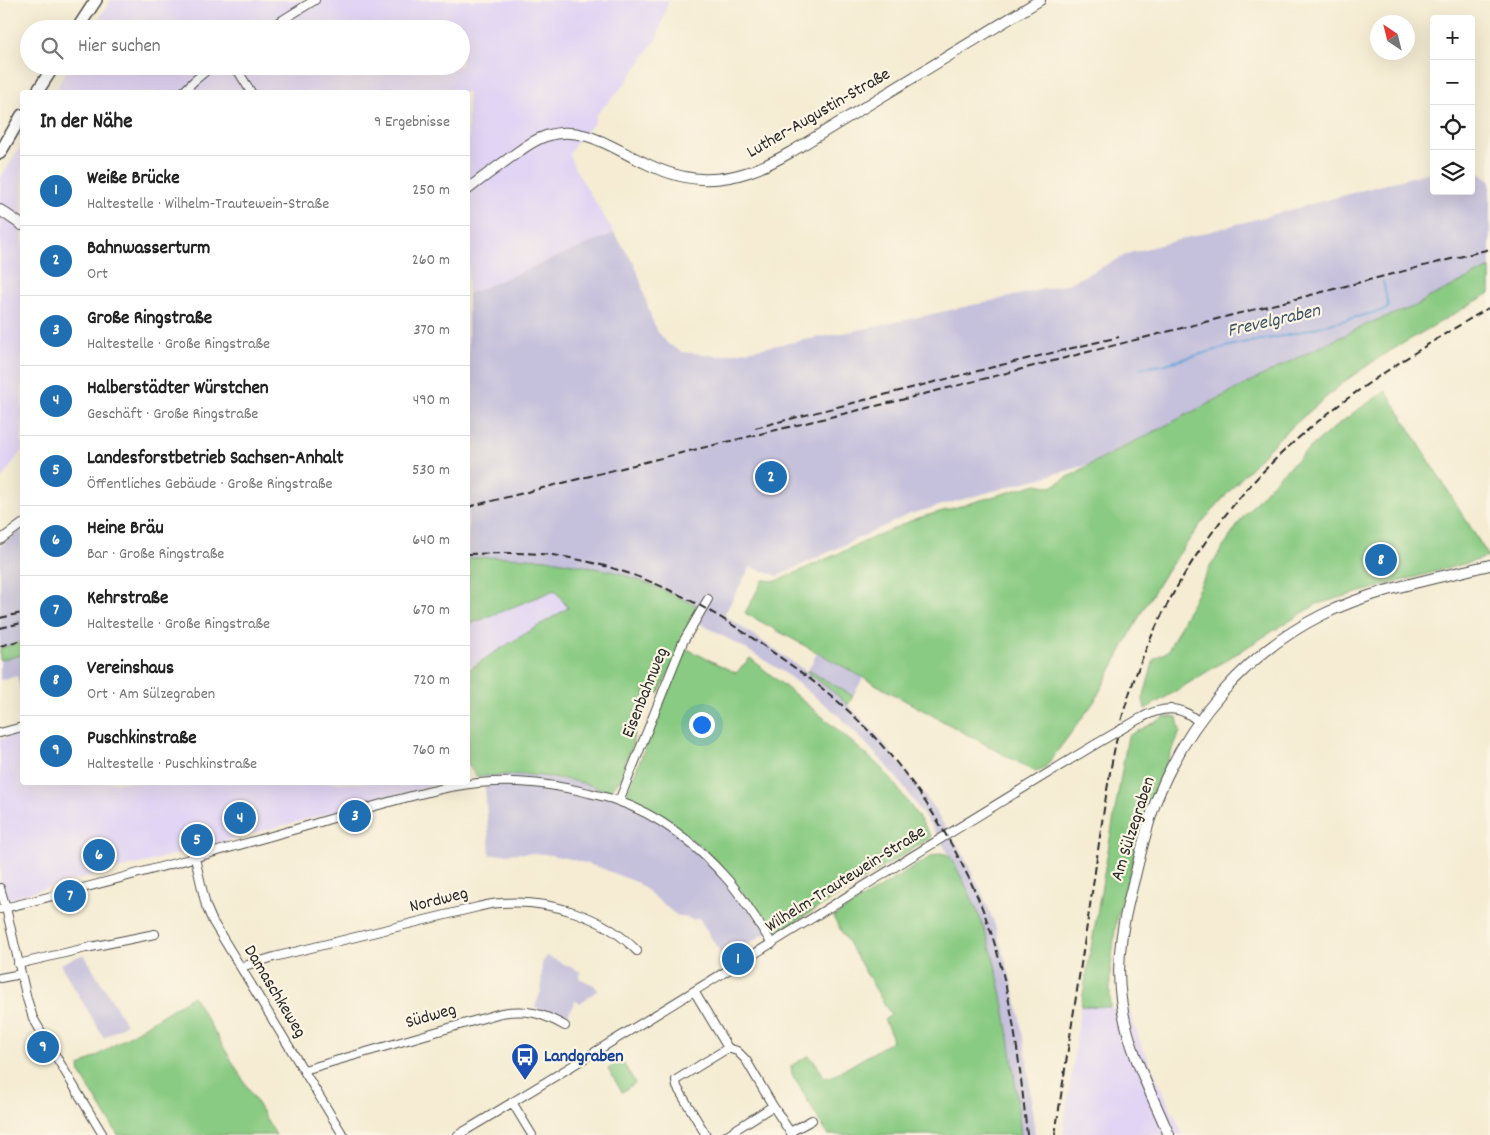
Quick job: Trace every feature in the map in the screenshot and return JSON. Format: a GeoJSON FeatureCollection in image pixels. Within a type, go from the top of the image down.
{"type":"FeatureCollection","features":[{"type":"Feature","properties":{"kind":"main road"},"geometry":{"type":"LineString","coordinates":[[84,20],[96,0]]}},
{"type":"Feature","properties":{"kind":"main road"},"geometry":{"type":"LineString","coordinates":[[38,90],[48,75]]}},
{"type":"Feature","properties":{"kind":"main road"},"geometry":{"type":"LineString","coordinates":[[0,152],[20,118]]}},
{"type":"Feature","properties":{"kind":"street"},"geometry":{"type":"LineString","coordinates":[[283,20],[315,0]]}},
{"type":"Feature","properties":{"kind":"street","name":"Luther-Augustin-Straße"},"geometry":{"type":"LineString","coordinates":[[470,188],[528,145],[547,135],[572,132],[592,136],[644,162],[679,176],[712,179],[744,174],[791,152],[1040,0]]}},
{"type":"Feature","properties":{"kind":"street"},"geometry":{"type":"LineString","coordinates":[[185,90],[201,75]]}},
{"type":"Feature","properties":{"kind":"street"},"geometry":{"type":"LineString","coordinates":[[241,75],[250,90]]}},
{"type":"Feature","properties":{"kind":"street"},"geometry":{"type":"LineString","coordinates":[[0,210],[20,224]]}},
{"type":"Feature","properties":{"kind":"street"},"geometry":{"type":"LineString","coordinates":[[0,540],[20,525]]}},
{"type":"Feature","properties":{"kind":"street","name":"Am Sülzegraben"},"geometry":{"type":"LineString","coordinates":[[1169,1135],[1134,1052],[1124,1016],[1119,981],[1120,948],[1126,911],[1157,800],[1180,754],[1200,722],[1226,688],[1250,663],[1287,635],[1322,615],[1355,601],[1490,564]]}},
{"type":"Feature","properties":{"kind":"street","name":"Eisenbahnweg"},"geometry":{"type":"LineString","coordinates":[[619,801],[680,650],[708,599]]}},
{"type":"Feature","properties":{"kind":"street","name":"Wilhelm-Trautewein-Straße"},"geometry":{"type":"LineString","coordinates":[[458,1135],[1139,718],[1152,712],[1172,709],[1184,712],[1200,722]]}},
{"type":"Feature","properties":{"kind":"street"},"geometry":{"type":"LineString","coordinates":[[0,733],[20,728]]}},
{"type":"Feature","properties":{"kind":"street"},"geometry":{"type":"LineString","coordinates":[[470,784],[520,781],[564,786],[619,801],[652,817],[674,830],[714,865],[740,895],[772,944]]}},
{"type":"Feature","properties":{"kind":"street"},"geometry":{"type":"LineString","coordinates":[[3,909],[195,858],[385,804],[450,787],[465,785]]}},
{"type":"Feature","properties":{"kind":"street","name":"Damaschkeweg"},"geometry":{"type":"LineString","coordinates":[[195,858],[209,914],[343,1135]]}},
{"type":"Feature","properties":{"kind":"street"},"geometry":{"type":"LineString","coordinates":[[0,888],[3,909],[33,1018],[103,1135]]}},
{"type":"Feature","properties":{"kind":"street","name":"Nordweg"},"geometry":{"type":"LineString","coordinates":[[241,967],[274,957],[501,903],[531,903],[559,908],[578,914],[605,926],[638,951]]}},
{"type":"Feature","properties":{"kind":"street"},"geometry":{"type":"LineString","coordinates":[[18,964],[155,934]]}},
{"type":"Feature","properties":{"kind":"street"},"geometry":{"type":"LineString","coordinates":[[0,978],[20,974]]}},
{"type":"Feature","properties":{"kind":"street"},"geometry":{"type":"LineString","coordinates":[[694,991],[728,1048],[737,1051],[746,1060],[791,1134],[812,1120]]}},
{"type":"Feature","properties":{"kind":"street","name":"Südweg"},"geometry":{"type":"LineString","coordinates":[[304,1070],[501,1013],[525,1011],[539,1013],[565,1026]]}},
{"type":"Feature","properties":{"kind":"street"},"geometry":{"type":"LineString","coordinates":[[706,1135],[677,1087],[676,1080],[728,1048]]}},
{"type":"Feature","properties":{"kind":"street"},"geometry":{"type":"LineString","coordinates":[[512,1102],[532,1135]]}},
{"type":"Feature","properties":{"kind":"street"},"geometry":{"type":"LineString","coordinates":[[727,1135],[773,1106]]}},
{"type":"Feature","properties":{"kind":"shaded area"},"geometry":{"type":"Polygon","coordinates":[[[111,0],[669,0],[657,38],[624,85],[596,115],[594,123],[569,154],[574,167],[614,233],[470,293],[470,90],[55,90],[64,75],[470,75],[470,20],[99,20],[111,0]]]}},
{"type":"Feature","properties":{"kind":"shaded area"},"geometry":{"type":"Polygon","coordinates":[[[20,147],[20,453],[0,481],[0,179],[20,147]]]}},
{"type":"Feature","properties":{"kind":"shaded area"},"geometry":{"type":"Polygon","coordinates":[[[1475,169],[1490,180],[1490,268],[1428,298],[1416,306],[1372,322],[1289,362],[1091,464],[910,514],[778,576],[750,567],[724,615],[807,672],[836,694],[858,715],[878,736],[924,794],[962,852],[995,925],[1018,1007],[1027,1061],[1035,1135],[1021,1135],[1011,1056],[998,981],[991,952],[974,904],[958,870],[938,836],[897,778],[836,713],[782,671],[699,623],[654,602],[555,590],[470,622],[470,293],[614,233],[636,267],[651,317],[657,331],[668,344],[682,352],[719,356],[864,329],[1068,284],[1130,253],[1430,172],[1430,195],[1475,195],[1475,169]]]}},
{"type":"Feature","properties":{"kind":"shaded area"},"geometry":{"type":"Polygon","coordinates":[[[20,531],[20,689],[17,676],[0,680],[0,546],[20,531]]]}},
{"type":"Feature","properties":{"kind":"shaded area"},"geometry":{"type":"Polygon","coordinates":[[[555,590],[568,608],[470,667],[470,622],[555,590]]]}},
{"type":"Feature","properties":{"kind":"shaded area"},"geometry":{"type":"Polygon","coordinates":[[[817,653],[863,678],[853,696],[808,670],[817,653]]]}},
{"type":"Feature","properties":{"kind":"shaded area"},"geometry":{"type":"Polygon","coordinates":[[[20,734],[20,785],[435,785],[41,889],[0,902],[0,739],[20,734]]]}},
{"type":"Feature","properties":{"kind":"shaded area"},"geometry":{"type":"Polygon","coordinates":[[[501,774],[541,776],[587,784],[610,791],[655,813],[677,828],[713,858],[736,884],[769,931],[724,959],[699,918],[694,920],[676,915],[638,883],[601,868],[571,859],[544,854],[490,855],[484,776],[501,774]]]}},
{"type":"Feature","properties":{"kind":"shaded area"},"geometry":{"type":"Polygon","coordinates":[[[84,954],[126,1024],[104,1038],[60,964],[84,954]]]}},
{"type":"Feature","properties":{"kind":"shaded area"},"geometry":{"type":"Polygon","coordinates":[[[547,956],[581,972],[579,978],[594,985],[598,990],[580,1003],[575,1001],[564,1022],[535,1007],[541,991],[542,963],[547,956]]]}},
{"type":"Feature","properties":{"kind":"shaded area"},"geometry":{"type":"Polygon","coordinates":[[[1081,1006],[1129,1008],[1140,1042],[1183,1135],[1063,1135],[1081,1006]]]}},
{"type":"Feature","properties":{"kind":"green space"},"geometry":{"type":"Polygon","coordinates":[[[1490,268],[1490,293],[1383,355],[1345,381],[1281,436],[1243,476],[1203,521],[1166,572],[1144,608],[1094,702],[1044,769],[1036,772],[745,613],[763,580],[777,581],[915,519],[1037,484],[1051,487],[1091,464],[1289,362],[1372,322],[1416,306],[1428,298],[1490,268]]]}},
{"type":"Feature","properties":{"kind":"green space"},"geometry":{"type":"Polygon","coordinates":[[[1386,391],[1489,557],[1317,604],[1145,709],[1143,699],[1154,659],[1168,651],[1208,570],[1243,517],[1275,480],[1320,439],[1353,413],[1386,391]]]}},
{"type":"Feature","properties":{"kind":"green space"},"geometry":{"type":"Polygon","coordinates":[[[470,558],[546,559],[616,572],[654,586],[700,607],[659,693],[651,690],[645,691],[645,698],[635,727],[632,747],[625,761],[623,776],[610,791],[551,777],[526,775],[476,776],[470,768],[470,669],[568,608],[555,590],[470,624],[470,558]]]}},
{"type":"Feature","properties":{"kind":"green space"},"geometry":{"type":"Polygon","coordinates":[[[20,643],[20,655],[0,660],[0,648],[20,643]]]}},
{"type":"Feature","properties":{"kind":"green space"},"geometry":{"type":"Polygon","coordinates":[[[687,649],[736,673],[750,658],[877,764],[888,775],[932,837],[774,935],[769,931],[729,875],[713,858],[672,825],[625,798],[687,649]]]}},
{"type":"Feature","properties":{"kind":"green space"},"geometry":{"type":"Polygon","coordinates":[[[808,670],[853,696],[848,705],[807,672],[808,670]]]}},
{"type":"Feature","properties":{"kind":"green space"},"geometry":{"type":"Polygon","coordinates":[[[1165,717],[1177,717],[1180,732],[1148,805],[1116,923],[1110,975],[1110,1007],[1081,1006],[1128,736],[1165,717]]]}},
{"type":"Feature","properties":{"kind":"green space"},"geometry":{"type":"Polygon","coordinates":[[[940,853],[949,855],[962,878],[974,902],[992,953],[1006,1020],[1021,1135],[828,1135],[792,1074],[791,1066],[808,1056],[814,1060],[825,1078],[835,1075],[891,1042],[892,1036],[884,1020],[891,1015],[833,917],[932,856],[940,853]]]}},
{"type":"Feature","properties":{"kind":"green space"},"geometry":{"type":"Polygon","coordinates":[[[193,996],[276,1135],[118,1135],[80,1073],[79,1067],[193,996]]]}},
{"type":"Feature","properties":{"kind":"green space"},"geometry":{"type":"Polygon","coordinates":[[[622,1061],[635,1083],[622,1092],[608,1069],[622,1061]]]}},
{"type":"Feature","properties":{"kind":"waterway","name":"Frevelgraben"},"geometry":{"type":"LineString","coordinates":[[1140,368],[1162,365],[1237,344],[1284,336],[1387,309],[1383,281]]}},
{"type":"Feature","properties":{"kind":"railway"},"geometry":{"type":"LineString","coordinates":[[470,506],[901,400],[1490,249]]}},
{"type":"Feature","properties":{"kind":"railway"},"geometry":{"type":"LineString","coordinates":[[1055,1135],[1112,761],[1125,707],[1150,639],[1166,606],[1204,544],[1225,515],[1274,460],[1331,411],[1362,388],[1425,346],[1490,307]]}},
{"type":"Feature","properties":{"kind":"railway"},"geometry":{"type":"LineString","coordinates":[[755,428],[1119,337]]}},
{"type":"Feature","properties":{"kind":"railway"},"geometry":{"type":"LineString","coordinates":[[470,554],[522,553],[562,556],[600,565],[648,581],[693,602],[737,628],[816,683],[857,719],[899,765],[935,816],[978,898],[998,955],[1012,1015],[1027,1135]]}},
{"type":"Feature","properties":{"kind":"railway"},"geometry":{"type":"LineString","coordinates":[[0,618],[20,613]]}},
{"type":"Feature","properties":{"kind":"railway"},"geometry":{"type":"LineString","coordinates":[[0,628],[20,623]]}},
{"type":"Feature","properties":{"kind":"railway"},"geometry":{"type":"LineString","coordinates":[[0,646],[20,641]]}},
{"type":"Feature","properties":{"kind":"place","name":"Bahnwasserturm"},"geometry":{"type":"Point","coordinates":[771,477]}},
{"type":"Feature","properties":{"kind":"place","name":"Vereinshaus"},"geometry":{"type":"Point","coordinates":[1381,560]}},
{"type":"Feature","properties":{"kind":"place","name":"Große Ringstraße"},"geometry":{"type":"Point","coordinates":[355,816]}},
{"type":"Feature","properties":{"kind":"place","name":"Halberstädter Würstchen"},"geometry":{"type":"Point","coordinates":[240,818]}},
{"type":"Feature","properties":{"kind":"place","name":"Landesforstbetrieb Sachsen-Anhalt"},"geometry":{"type":"Point","coordinates":[197,840]}},
{"type":"Feature","properties":{"kind":"place","name":"Heine Bräu"},"geometry":{"type":"Point","coordinates":[99,855]}},
{"type":"Feature","properties":{"kind":"place","name":"Kehrstraße"},"geometry":{"type":"Point","coordinates":[70,896]}},
{"type":"Feature","properties":{"kind":"place","name":"Weiße Brücke"},"geometry":{"type":"Point","coordinates":[738,959]}},
{"type":"Feature","properties":{"kind":"place","name":"Puschkinstraße"},"geometry":{"type":"Point","coordinates":[43,1047]}},
{"type":"Feature","properties":{"kind":"place","name":"Landgraben"},"geometry":{"type":"Point","coordinates":[525,1081]}}]}
